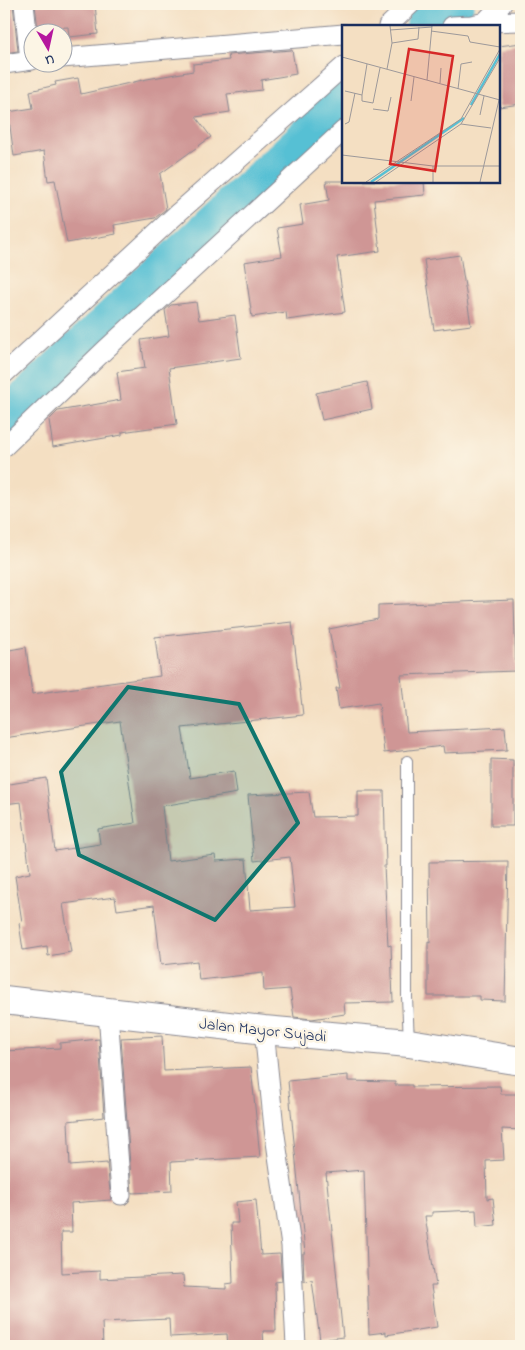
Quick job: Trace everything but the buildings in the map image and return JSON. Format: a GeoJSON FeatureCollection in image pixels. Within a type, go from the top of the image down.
{"type":"FeatureCollection","features":[{"type":"Feature","properties":{"kind":"highway","name":"Jalan Mayor Sujadi"},"geometry":{"type":"LineString","coordinates":[[4,1000],[264,1030],[409,1043],[521,1061]]}},
{"type":"Feature","properties":{"kind":"street"},"geometry":{"type":"LineString","coordinates":[[24,4],[26,22]]}},
{"type":"Feature","properties":{"kind":"street"},"geometry":{"type":"LineString","coordinates":[[389,25],[411,4]]}},
{"type":"Feature","properties":{"kind":"street"},"geometry":{"type":"LineString","coordinates":[[479,24],[502,4]]}},
{"type":"Feature","properties":{"kind":"street"},"geometry":{"type":"LineString","coordinates":[[466,25],[521,22]]}},
{"type":"Feature","properties":{"kind":"street"},"geometry":{"type":"LineString","coordinates":[[72,57],[342,34]]}},
{"type":"Feature","properties":{"kind":"street"},"geometry":{"type":"LineString","coordinates":[[4,64],[22,61]]}},
{"type":"Feature","properties":{"kind":"street"},"geometry":{"type":"LineString","coordinates":[[4,374],[172,219],[342,68]]}},
{"type":"Feature","properties":{"kind":"street"},"geometry":{"type":"LineString","coordinates":[[4,447],[105,350],[342,132]]}},
{"type":"Feature","properties":{"kind":"street"},"geometry":{"type":"LineString","coordinates":[[108,1012],[120,1194]]}},
{"type":"Feature","properties":{"kind":"street"},"geometry":{"type":"LineString","coordinates":[[264,1030],[274,1128],[291,1246],[296,1346]]}},
{"type":"Feature","properties":{"kind":"lane"},"geometry":{"type":"LineString","coordinates":[[407,761],[407,997],[409,1043]]}},
{"type":"Feature","properties":{"kind":"highlighted area"},"geometry":{"type":"Polygon","coordinates":[[[128,687],[239,704],[298,823],[215,920],[79,855],[61,772],[128,687]]]}},
{"type":"Feature","properties":{"kind":"waterway"},"geometry":{"type":"LineString","coordinates":[[429,25],[452,4]]}},
{"type":"Feature","properties":{"kind":"waterway"},"geometry":{"type":"LineString","coordinates":[[4,423],[342,107]]}}]}
